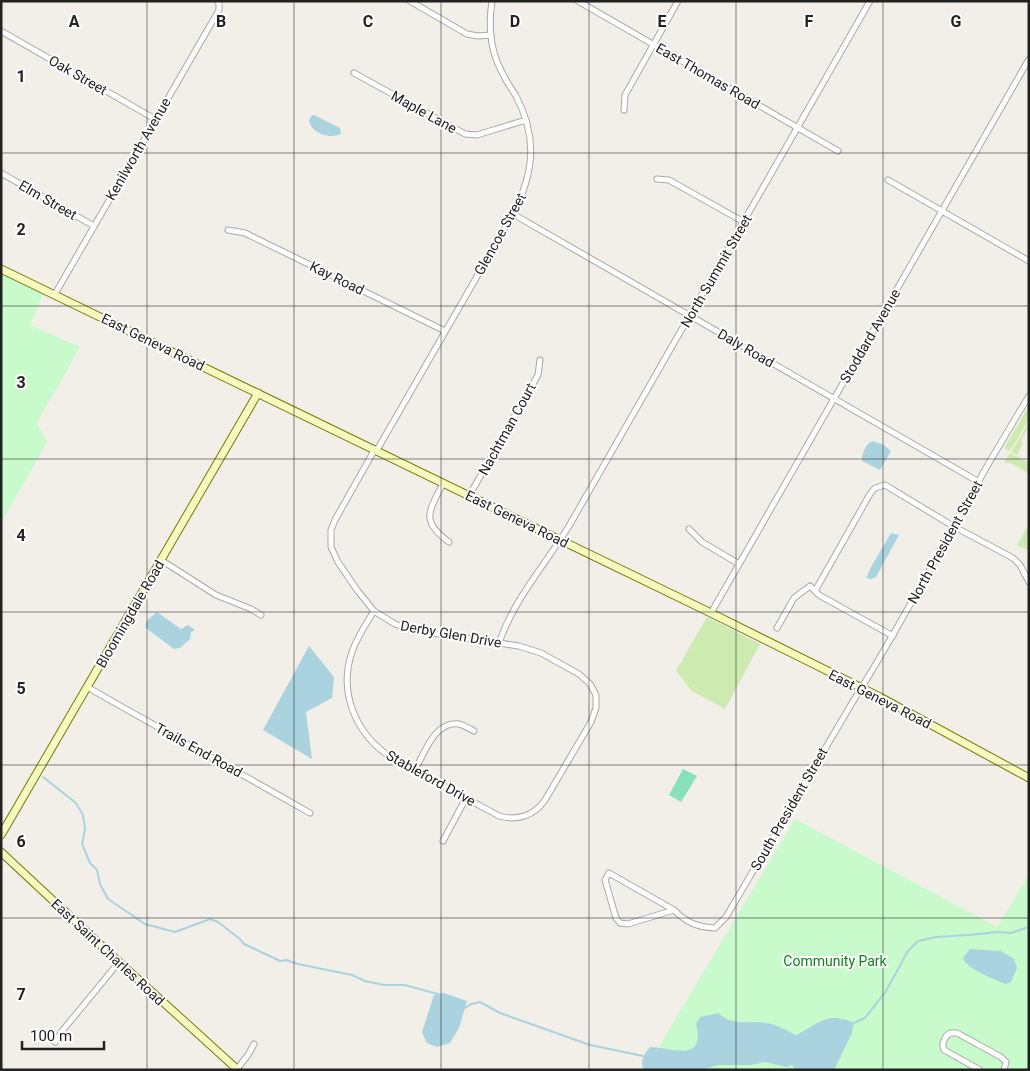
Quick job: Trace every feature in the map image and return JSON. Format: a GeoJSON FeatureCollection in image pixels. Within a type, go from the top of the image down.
{"type":"FeatureCollection","features":[{"type":"Feature","properties":{"kind":"main road","name":"East Geneva Road"},"geometry":{"type":"LineString","coordinates":[[1,269],[880,696],[1029,778]]}},
{"type":"Feature","properties":{"kind":"main road","name":"Bloomingdale Road"},"geometry":{"type":"LineString","coordinates":[[1,835],[258,393]]}},
{"type":"Feature","properties":{"kind":"main road","name":"East Saint Charles Road"},"geometry":{"type":"LineString","coordinates":[[1,852],[238,1070]]}},
{"type":"Feature","properties":{"kind":"street"},"geometry":{"type":"LineString","coordinates":[[410,1],[467,34],[491,36]]}},
{"type":"Feature","properties":{"kind":"street","name":"Glencoe Street"},"geometry":{"type":"LineString","coordinates":[[331,547],[332,530],[335,520],[523,194],[530,167],[531,141],[526,120],[516,96],[498,66],[491,36],[490,16],[492,1]]}},
{"type":"Feature","properties":{"kind":"street","name":"East Thomas Road"},"geometry":{"type":"LineString","coordinates":[[578,1],[838,151]]}},
{"type":"Feature","properties":{"kind":"street"},"geometry":{"type":"LineString","coordinates":[[624,110],[625,95],[678,1]]}},
{"type":"Feature","properties":{"kind":"street","name":"North Summit Street"},"geometry":{"type":"LineString","coordinates":[[499,643],[508,618],[560,540],[870,1]]}},
{"type":"Feature","properties":{"kind":"street","name":"Kenilworth Avenue"},"geometry":{"type":"LineString","coordinates":[[55,294],[219,10],[218,2]]}},
{"type":"Feature","properties":{"kind":"street","name":"Oak Street"},"geometry":{"type":"LineString","coordinates":[[1,31],[155,119]]}},
{"type":"Feature","properties":{"kind":"street","name":"Stoddard Avenue"},"geometry":{"type":"LineString","coordinates":[[711,613],[1029,60]]}},
{"type":"Feature","properties":{"kind":"street","name":"Maple Lane"},"geometry":{"type":"LineString","coordinates":[[354,73],[465,134],[478,135],[526,120]]}},
{"type":"Feature","properties":{"kind":"street","name":"Elm Street"},"geometry":{"type":"LineString","coordinates":[[1,173],[94,226]]}},
{"type":"Feature","properties":{"kind":"street"},"geometry":{"type":"LineString","coordinates":[[657,179],[669,180],[744,222]]}},
{"type":"Feature","properties":{"kind":"street"},"geometry":{"type":"LineString","coordinates":[[888,180],[1029,261]]}},
{"type":"Feature","properties":{"kind":"street","name":"Daly Road"},"geometry":{"type":"LineString","coordinates":[[513,214],[979,482]]}},
{"type":"Feature","properties":{"kind":"street","name":"Kay Road"},"geometry":{"type":"LineString","coordinates":[[228,230],[244,233],[445,331]]}},
{"type":"Feature","properties":{"kind":"street","name":"Nachtman Court"},"geometry":{"type":"LineString","coordinates":[[470,496],[538,375],[540,360]]}},
{"type":"Feature","properties":{"kind":"street","name":"North President Street"},"geometry":{"type":"LineString","coordinates":[[861,688],[927,577],[954,526],[1029,396]]}},
{"type":"Feature","properties":{"kind":"street"},"geometry":{"type":"LineString","coordinates":[[443,483],[430,511],[430,522],[436,532],[449,542]]}},
{"type":"Feature","properties":{"kind":"street"},"geometry":{"type":"LineString","coordinates":[[815,591],[874,488],[885,485],[1013,558],[1020,565],[1029,582]]}},
{"type":"Feature","properties":{"kind":"street"},"geometry":{"type":"LineString","coordinates":[[689,529],[702,542],[739,564]]}},
{"type":"Feature","properties":{"kind":"street","name":"Derby Glen Drive"},"geometry":{"type":"LineString","coordinates":[[331,547],[338,562],[374,611],[395,624],[412,630],[526,647],[541,653],[586,679],[595,692],[596,708],[591,722],[540,807]]}},
{"type":"Feature","properties":{"kind":"street"},"geometry":{"type":"LineString","coordinates":[[161,560],[216,595],[251,609],[260,615]]}},
{"type":"Feature","properties":{"kind":"street"},"geometry":{"type":"LineString","coordinates":[[777,628],[794,598],[810,586],[820,595],[893,636]]}},
{"type":"Feature","properties":{"kind":"street","name":"Stableford Drive"},"geometry":{"type":"LineString","coordinates":[[374,611],[356,642],[350,658],[347,678],[350,703],[361,728],[373,743],[386,754],[466,798],[508,818],[524,817],[540,807]]}},
{"type":"Feature","properties":{"kind":"street","name":"Trails End Road"},"geometry":{"type":"LineString","coordinates":[[87,687],[310,813]]}},
{"type":"Feature","properties":{"kind":"street","name":"South President Street"},"geometry":{"type":"LineString","coordinates":[[674,910],[691,924],[701,928],[715,928],[726,917],[861,688]]}},
{"type":"Feature","properties":{"kind":"street"},"geometry":{"type":"LineString","coordinates":[[415,770],[434,736],[442,728],[459,724],[474,731]]}},
{"type":"Feature","properties":{"kind":"street"},"geometry":{"type":"LineString","coordinates":[[443,841],[466,798]]}},
{"type":"Feature","properties":{"kind":"street"},"geometry":{"type":"LineString","coordinates":[[609,873],[674,910],[628,924],[620,923],[605,880],[609,873]]}},
{"type":"Feature","properties":{"kind":"street"},"geometry":{"type":"LineString","coordinates":[[55,1042],[119,962]]}},
{"type":"Feature","properties":{"kind":"street"},"geometry":{"type":"LineString","coordinates":[[980,1070],[944,1050],[943,1044],[948,1034],[957,1033],[1001,1058],[1006,1062],[1004,1070]]}},
{"type":"Feature","properties":{"kind":"street"},"geometry":{"type":"LineString","coordinates":[[238,1070],[254,1044]]}},
{"type":"Feature","properties":{"kind":"green space"},"geometry":{"type":"Polygon","coordinates":[[[1,273],[43,294],[30,325],[80,347],[37,423],[47,442],[1,523],[1,273]]]}},
{"type":"Feature","properties":{"kind":"green space"},"geometry":{"type":"Polygon","coordinates":[[[1029,406],[1029,419],[1010,451],[1004,448],[1029,406]]]}},
{"type":"Feature","properties":{"kind":"green space"},"geometry":{"type":"Polygon","coordinates":[[[1029,422],[1029,426],[1021,440],[1023,444],[1017,455],[1011,452],[1029,422]]]}},
{"type":"Feature","properties":{"kind":"green space"},"geometry":{"type":"Polygon","coordinates":[[[1010,453],[1029,463],[1029,474],[1011,463],[1004,463],[1010,453]]]}},
{"type":"Feature","properties":{"kind":"green space"},"geometry":{"type":"Polygon","coordinates":[[[1029,524],[1029,551],[1017,545],[1029,524]]]}},
{"type":"Feature","properties":{"kind":"green space"},"geometry":{"type":"Polygon","coordinates":[[[707,617],[760,644],[725,709],[692,691],[676,671],[707,617]]]}},
{"type":"Feature","properties":{"kind":"green space"},"geometry":{"type":"Polygon","coordinates":[[[683,769],[697,776],[681,802],[669,795],[683,769]]]}},
{"type":"Feature","properties":{"kind":"green space","name":"Community Park"},"geometry":{"type":"Polygon","coordinates":[[[795,819],[997,927],[1029,875],[1029,1070],[645,1070],[795,819]]]}},
{"type":"Feature","properties":{"kind":"water"},"geometry":{"type":"Polygon","coordinates":[[[314,115],[340,128],[341,134],[327,136],[318,132],[309,121],[311,116],[314,115]]]}},
{"type":"Feature","properties":{"kind":"water"},"geometry":{"type":"Polygon","coordinates":[[[873,441],[884,445],[891,451],[880,470],[862,461],[864,449],[873,441]]]}},
{"type":"Feature","properties":{"kind":"water"},"geometry":{"type":"Polygon","coordinates":[[[891,533],[899,535],[876,577],[866,578],[871,567],[891,533]]]}},
{"type":"Feature","properties":{"kind":"water"},"geometry":{"type":"Polygon","coordinates":[[[157,612],[181,629],[188,625],[195,630],[191,632],[190,639],[180,648],[174,649],[146,628],[147,621],[157,612]]]}},
{"type":"Feature","properties":{"kind":"water"},"geometry":{"type":"Polygon","coordinates":[[[309,646],[334,677],[332,698],[306,712],[312,759],[263,730],[309,646]]]}},
{"type":"Feature","properties":{"kind":"water"},"geometry":{"type":"Polygon","coordinates":[[[970,949],[1001,951],[1014,959],[1017,968],[1011,982],[1005,984],[969,966],[963,958],[970,949]]]}},
{"type":"Feature","properties":{"kind":"water"},"geometry":{"type":"Polygon","coordinates":[[[444,993],[467,1001],[459,1028],[450,1043],[437,1047],[427,1043],[422,1032],[434,995],[444,993]]]}},
{"type":"Feature","properties":{"kind":"water"},"geometry":{"type":"Polygon","coordinates":[[[718,1013],[724,1018],[737,1022],[771,1024],[796,1035],[830,1018],[854,1023],[851,1035],[834,1070],[795,1070],[792,1065],[787,1067],[765,1062],[751,1065],[718,1065],[701,1070],[644,1070],[642,1061],[650,1047],[677,1050],[692,1049],[696,1044],[698,1036],[696,1024],[700,1017],[718,1013]]]}},
{"type":"Feature","properties":{"kind":"waterway"},"geometry":{"type":"LineString","coordinates":[[43,777],[76,803],[83,815],[85,829],[82,844],[90,863],[97,870],[100,884],[108,899],[145,924],[175,932],[210,919],[218,922],[244,944],[280,961],[286,960],[352,975],[365,981],[384,985],[405,985],[441,995]]}},
{"type":"Feature","properties":{"kind":"waterway"},"geometry":{"type":"LineString","coordinates":[[854,1023],[865,1018],[886,991],[908,951],[918,941],[936,937],[998,932],[1011,933],[1029,927]]}},
{"type":"Feature","properties":{"kind":"waterway"},"geometry":{"type":"LineString","coordinates":[[462,1010],[471,1004],[480,1002],[500,1013],[590,1045],[643,1056]]}}]}
